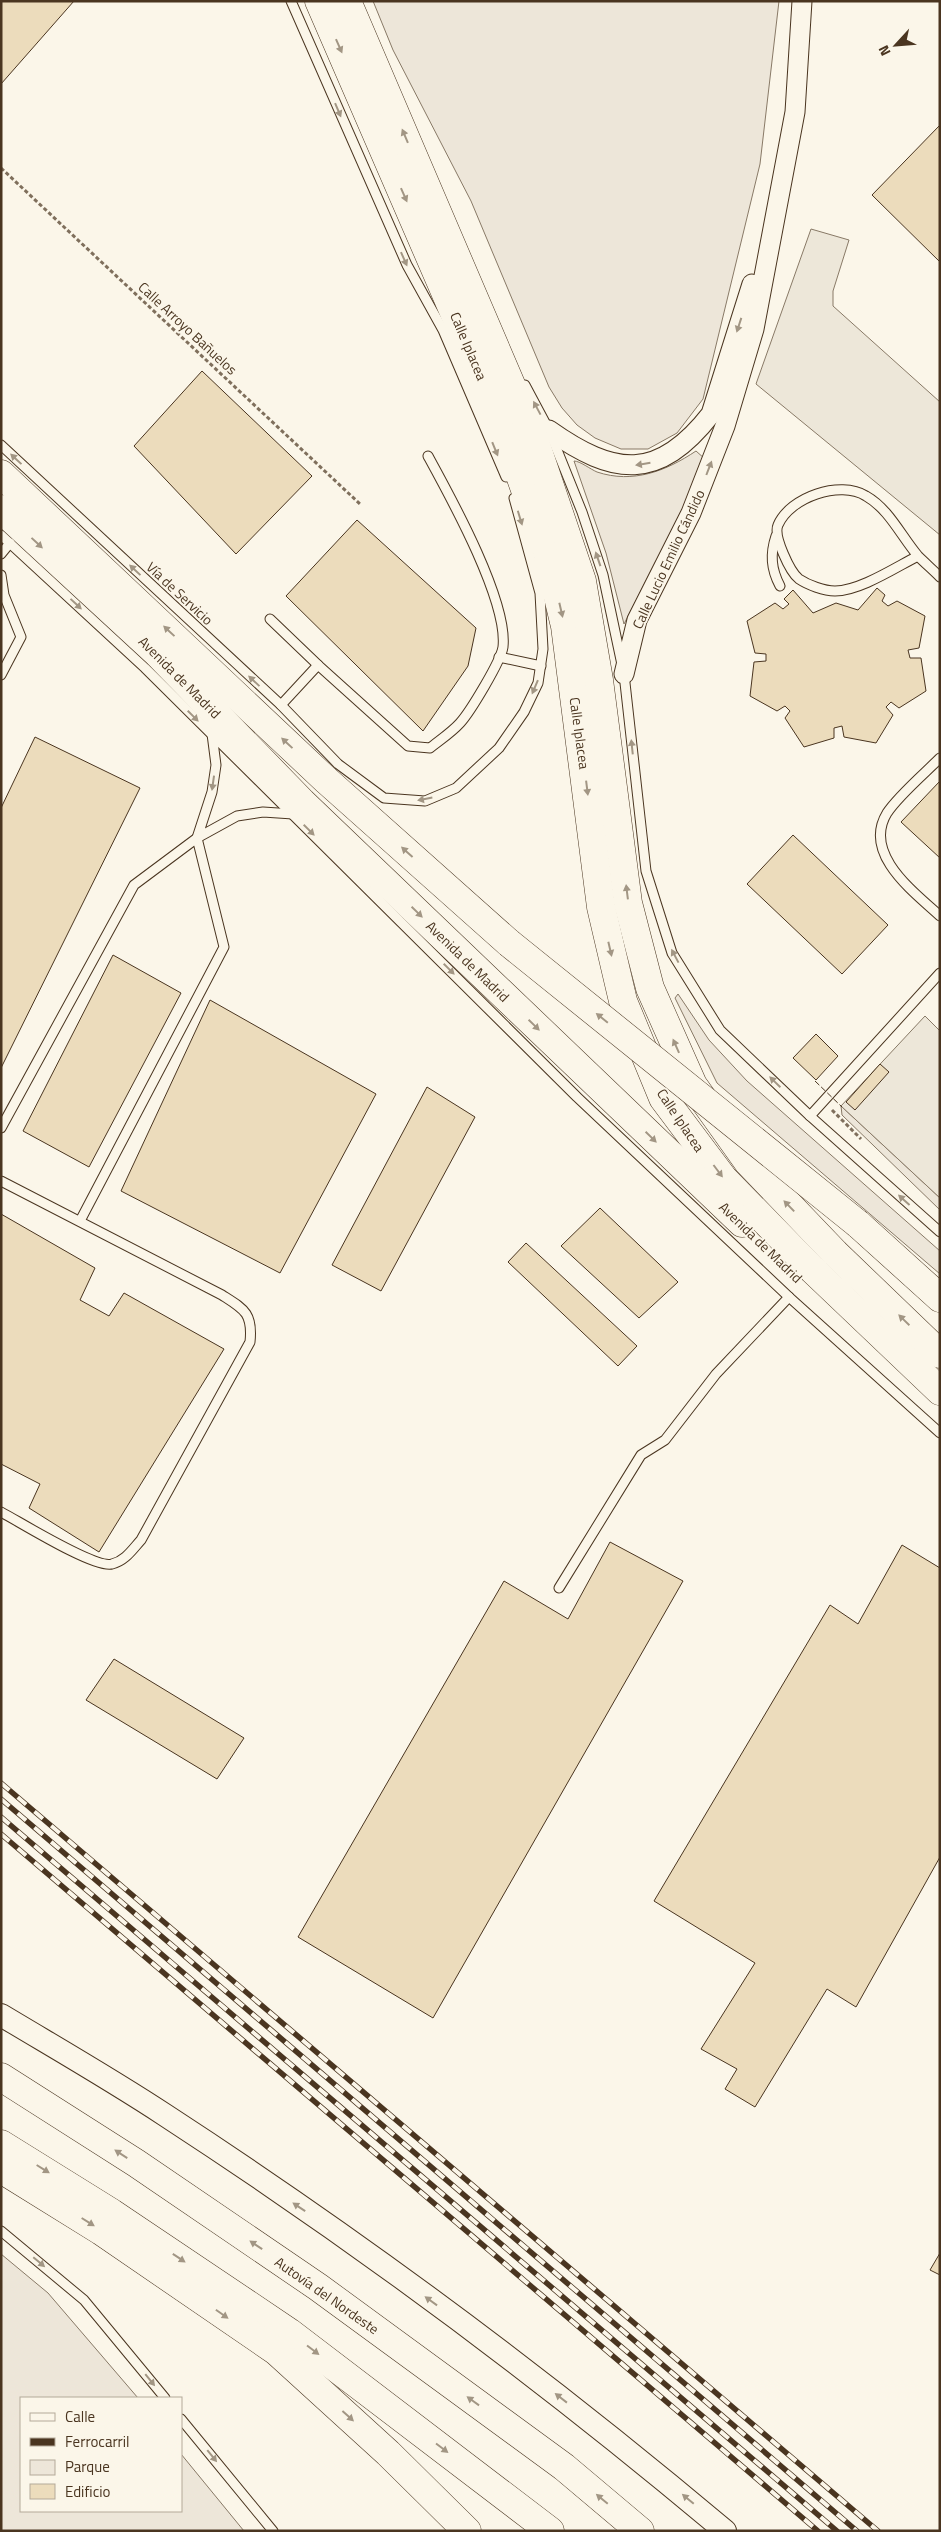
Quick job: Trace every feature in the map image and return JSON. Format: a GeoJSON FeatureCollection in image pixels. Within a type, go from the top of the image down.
{"type":"FeatureCollection","features":[{"type":"Feature","properties":{"kind":"main road","name":"Calle Iplacea"},"geometry":{"type":"LineString","coordinates":[[319,1],[498,414],[547,551],[566,635],[601,907],[623,1001],[663,1098],[723,1178],[814,1270],[940,1391]]}},
{"type":"Feature","properties":{"kind":"main road","name":"Calle Iplacea"},"geometry":{"type":"LineString","coordinates":[[347,1],[533,436],[582,582],[599,680],[628,903],[650,988],[693,1085],[748,1162],[835,1253],[940,1354]]}},
{"type":"Feature","properties":{"kind":"main road","name":"Avenida de Madrid"},"geometry":{"type":"LineString","coordinates":[[1,474],[326,780],[509,943],[858,1224],[940,1298]]}},
{"type":"Feature","properties":{"kind":"main road","name":"Avenida de Madrid"},"geometry":{"type":"LineString","coordinates":[[1,510],[157,653],[302,802],[895,1369],[940,1409]]}},
{"type":"Feature","properties":{"kind":"main road","name":"Autovía del Nordeste"},"geometry":{"type":"LineString","coordinates":[[1,2077],[136,2163],[318,2287],[564,2467],[640,2531]]}},
{"type":"Feature","properties":{"kind":"main road"},"geometry":{"type":"LineString","coordinates":[[1,2144],[112,2213],[289,2332],[550,2531]]}},
{"type":"Feature","properties":{"kind":"main road"},"geometry":{"type":"LineString","coordinates":[[1,2169],[101,2230],[276,2351],[388,2452],[467,2531]]}},
{"type":"Feature","properties":{"kind":"street","name":"Calle Lucio Emilio Cándido"},"geometry":{"type":"LineString","coordinates":[[624,674],[637,620],[691,513],[725,426],[754,329],[795,112],[802,1]]}},
{"type":"Feature","properties":{"kind":"street","name":"Calle Lucio Emilio Cándido"},"geometry":{"type":"LineString","coordinates":[[548,430],[576,450],[614,465],[645,465],[675,452],[697,431],[711,414],[775,212]]}},
{"type":"Feature","properties":{"kind":"street"},"geometry":{"type":"LineString","coordinates":[[1,2015],[165,2115],[354,2244],[538,2380],[660,2476],[725,2531]]}},
{"type":"Feature","properties":{"kind":"lane","name":"Vía de Servicio"},"geometry":{"type":"LineString","coordinates":[[1,445],[281,706],[338,764],[384,798],[425,801],[456,788],[499,748],[524,712],[538,683],[541,666],[543,649],[540,593],[511,488],[482,416],[442,330],[407,266],[291,1]]}},
{"type":"Feature","properties":{"kind":"lane"},"geometry":{"type":"LineString","coordinates":[[452,245],[507,350]]}},
{"type":"Feature","properties":{"kind":"lane"},"geometry":{"type":"LineString","coordinates":[[521,376],[548,430],[582,512],[603,576],[624,674],[646,871],[672,953],[720,1030],[810,1116],[940,1232]]}},
{"type":"Feature","properties":{"kind":"lane"},"geometry":{"type":"LineString","coordinates":[[270,619],[318,666],[408,746],[430,748],[460,723],[503,647],[498,605],[457,510],[428,456]]}},
{"type":"Feature","properties":{"kind":"lane"},"geometry":{"type":"LineString","coordinates":[[780,586],[772,561],[772,549],[777,526],[786,513],[801,500],[816,493],[841,490],[864,494],[878,504],[918,556],[940,577]]}},
{"type":"Feature","properties":{"kind":"lane"},"geometry":{"type":"LineString","coordinates":[[1,535],[145,668],[577,1096],[789,1297],[940,1433]]}},
{"type":"Feature","properties":{"kind":"lane"},"geometry":{"type":"LineString","coordinates":[[776,536],[789,565],[798,578],[820,588],[835,591],[854,587],[918,556]]}},
{"type":"Feature","properties":{"kind":"lane"},"geometry":{"type":"LineString","coordinates":[[1,554],[10,543]]}},
{"type":"Feature","properties":{"kind":"lane"},"geometry":{"type":"LineString","coordinates":[[1,575],[4,595],[21,637],[1,675]]}},
{"type":"Feature","properties":{"kind":"lane"},"geometry":{"type":"LineString","coordinates":[[499,657],[541,666]]}},
{"type":"Feature","properties":{"kind":"lane"},"geometry":{"type":"LineString","coordinates":[[281,706],[318,666]]}},
{"type":"Feature","properties":{"kind":"lane"},"geometry":{"type":"LineString","coordinates":[[80,1221],[224,947],[197,838],[213,783],[216,765],[212,734]]}},
{"type":"Feature","properties":{"kind":"lane"},"geometry":{"type":"LineString","coordinates":[[940,758],[888,812],[881,827],[882,848],[889,864],[940,916]]}},
{"type":"Feature","properties":{"kind":"lane"},"geometry":{"type":"LineString","coordinates":[[1,1128],[134,885],[197,838],[237,816],[263,812],[293,814]]}},
{"type":"Feature","properties":{"kind":"lane"},"geometry":{"type":"LineString","coordinates":[[810,1116],[940,973]]}},
{"type":"Feature","properties":{"kind":"lane"},"geometry":{"type":"LineString","coordinates":[[1,1181],[80,1221],[241,1308],[252,1324],[250,1342],[141,1540],[126,1558],[110,1565],[92,1562],[1,1512]]}},
{"type":"Feature","properties":{"kind":"lane"},"geometry":{"type":"LineString","coordinates":[[559,1588],[641,1455],[665,1440],[716,1374],[789,1297]]}},
{"type":"Feature","properties":{"kind":"lane"},"geometry":{"type":"LineString","coordinates":[[1,2231],[84,2300],[164,2397]]}},
{"type":"Feature","properties":{"kind":"lane"},"geometry":{"type":"LineString","coordinates":[[182,2419],[273,2531]]}},
{"type":"Feature","properties":{"kind":"path","name":"Calle Arroyo Bañuelos"},"geometry":{"type":"LineString","coordinates":[[1,168],[360,504]]}},
{"type":"Feature","properties":{"kind":"green space"},"geometry":{"type":"Polygon","coordinates":[[[373,1],[779,1],[760,164],[703,399],[677,433],[648,449],[621,449],[595,438],[577,425],[562,408],[549,387],[471,201],[393,50],[373,1]]]}},
{"type":"Feature","properties":{"kind":"green space"},"geometry":{"type":"Polygon","coordinates":[[[696,451],[705,459],[690,495],[624,624],[606,553],[574,461],[597,472],[623,477],[636,476],[661,470],[696,451]]]}},
{"type":"Feature","properties":{"kind":"green space"},"geometry":{"type":"Polygon","coordinates":[[[678,994],[709,1040],[747,1081],[940,1251],[940,1274],[717,1083],[675,998],[678,994]]]}},
{"type":"Feature","properties":{"kind":"green space"},"geometry":{"type":"Polygon","coordinates":[[[841,1106],[940,1198],[940,1210],[842,1115],[841,1106]]]}},
{"type":"Feature","properties":{"kind":"green space"},"geometry":{"type":"Polygon","coordinates":[[[1,2254],[48,2293],[137,2397],[20,2397],[20,2512],[182,2512],[182,2455],[244,2531],[1,2531],[1,2254]]]}},
{"type":"Feature","properties":{"kind":"shaded area"},"geometry":{"type":"Polygon","coordinates":[[[811,229],[849,240],[833,291],[833,306],[940,402],[940,535],[756,384],[811,229]]]}},
{"type":"Feature","properties":{"kind":"shaded area"},"geometry":{"type":"Polygon","coordinates":[[[925,1016],[940,1031],[940,1198],[841,1106],[925,1016]]]}},
{"type":"Feature","properties":{"kind":"building"},"geometry":{"type":"Polygon","coordinates":[[[1,1],[74,1],[1,84],[1,1]]]}},
{"type":"Feature","properties":{"kind":"building"},"geometry":{"type":"Polygon","coordinates":[[[940,125],[940,262],[872,195],[940,125]]]}},
{"type":"Feature","properties":{"kind":"building"},"geometry":{"type":"Polygon","coordinates":[[[202,371],[312,476],[236,554],[134,446],[202,371]]]}},
{"type":"Feature","properties":{"kind":"building"},"geometry":{"type":"Polygon","coordinates":[[[357,520],[476,628],[468,666],[423,731],[286,596],[357,520]]]}},
{"type":"Feature","properties":{"kind":"building"},"geometry":{"type":"Polygon","coordinates":[[[877,588],[885,595],[882,601],[888,606],[897,601],[925,616],[919,648],[908,650],[910,658],[921,658],[926,691],[899,708],[891,702],[886,707],[893,715],[876,743],[844,737],[842,726],[834,728],[834,738],[804,747],[785,718],[790,711],[785,706],[777,711],[750,696],[754,662],[766,661],[766,654],[755,653],[747,621],[775,603],[783,609],[789,604],[784,599],[793,590],[813,613],[836,603],[858,610],[877,588]]]}},
{"type":"Feature","properties":{"kind":"building"},"geometry":{"type":"Polygon","coordinates":[[[35,737],[140,788],[1,1068],[1,808],[35,737]]]}},
{"type":"Feature","properties":{"kind":"building"},"geometry":{"type":"Polygon","coordinates":[[[940,781],[940,858],[901,822],[940,781]]]}},
{"type":"Feature","properties":{"kind":"building"},"geometry":{"type":"Polygon","coordinates":[[[793,835],[888,925],[842,974],[747,884],[793,835]]]}},
{"type":"Feature","properties":{"kind":"building"},"geometry":{"type":"Polygon","coordinates":[[[113,955],[181,993],[89,1167],[23,1131],[113,955]]]}},
{"type":"Feature","properties":{"kind":"building"},"geometry":{"type":"Polygon","coordinates":[[[210,1000],[376,1094],[280,1273],[121,1191],[210,1000]]]}},
{"type":"Feature","properties":{"kind":"building"},"geometry":{"type":"Polygon","coordinates":[[[816,1034],[838,1056],[816,1080],[793,1058],[816,1034]]]}},
{"type":"Feature","properties":{"kind":"building"},"geometry":{"type":"Polygon","coordinates":[[[880,1064],[889,1072],[855,1110],[846,1102],[880,1064]]]}},
{"type":"Feature","properties":{"kind":"building"},"geometry":{"type":"Polygon","coordinates":[[[427,1087],[475,1117],[381,1291],[332,1265],[427,1087]]]}},
{"type":"Feature","properties":{"kind":"building"},"geometry":{"type":"Polygon","coordinates":[[[600,1208],[678,1282],[639,1318],[561,1246],[600,1208]]]}},
{"type":"Feature","properties":{"kind":"building"},"geometry":{"type":"Polygon","coordinates":[[[1,1214],[95,1268],[80,1300],[109,1316],[124,1293],[224,1349],[99,1552],[29,1508],[40,1484],[1,1464],[1,1214]]]}},
{"type":"Feature","properties":{"kind":"building"},"geometry":{"type":"Polygon","coordinates":[[[526,1243],[637,1346],[618,1366],[508,1262],[526,1243]]]}},
{"type":"Feature","properties":{"kind":"building"},"geometry":{"type":"Polygon","coordinates":[[[610,1542],[683,1581],[433,2018],[298,1937],[504,1581],[568,1619],[610,1542]]]}},
{"type":"Feature","properties":{"kind":"building"},"geometry":{"type":"Polygon","coordinates":[[[902,1545],[940,1568],[940,1857],[856,2007],[827,1989],[755,2107],[725,2089],[737,2069],[701,2049],[755,1963],[654,1901],[830,1605],[858,1624],[902,1545]]]}},
{"type":"Feature","properties":{"kind":"building"},"geometry":{"type":"Polygon","coordinates":[[[114,1659],[244,1738],[217,1779],[86,1700],[114,1659]]]}},
{"type":"Feature","properties":{"kind":"building"},"geometry":{"type":"Polygon","coordinates":[[[940,2253],[940,2275],[930,2270],[940,2253]]]}},
{"type":"Feature","properties":{"kind":"railway"},"geometry":{"type":"LineString","coordinates":[[1,1783],[878,2531]]}},
{"type":"Feature","properties":{"kind":"railway"},"geometry":{"type":"LineString","coordinates":[[1,1799],[857,2531]]}},
{"type":"Feature","properties":{"kind":"railway"},"geometry":{"type":"LineString","coordinates":[[1,1817],[837,2531]]}},
{"type":"Feature","properties":{"kind":"railway"},"geometry":{"type":"LineString","coordinates":[[1,1834],[818,2531]]}},
{"type":"Feature","properties":{"kind":"fence"},"geometry":{"type":"LineString","coordinates":[[815,1081],[842,1107]]}}]}
